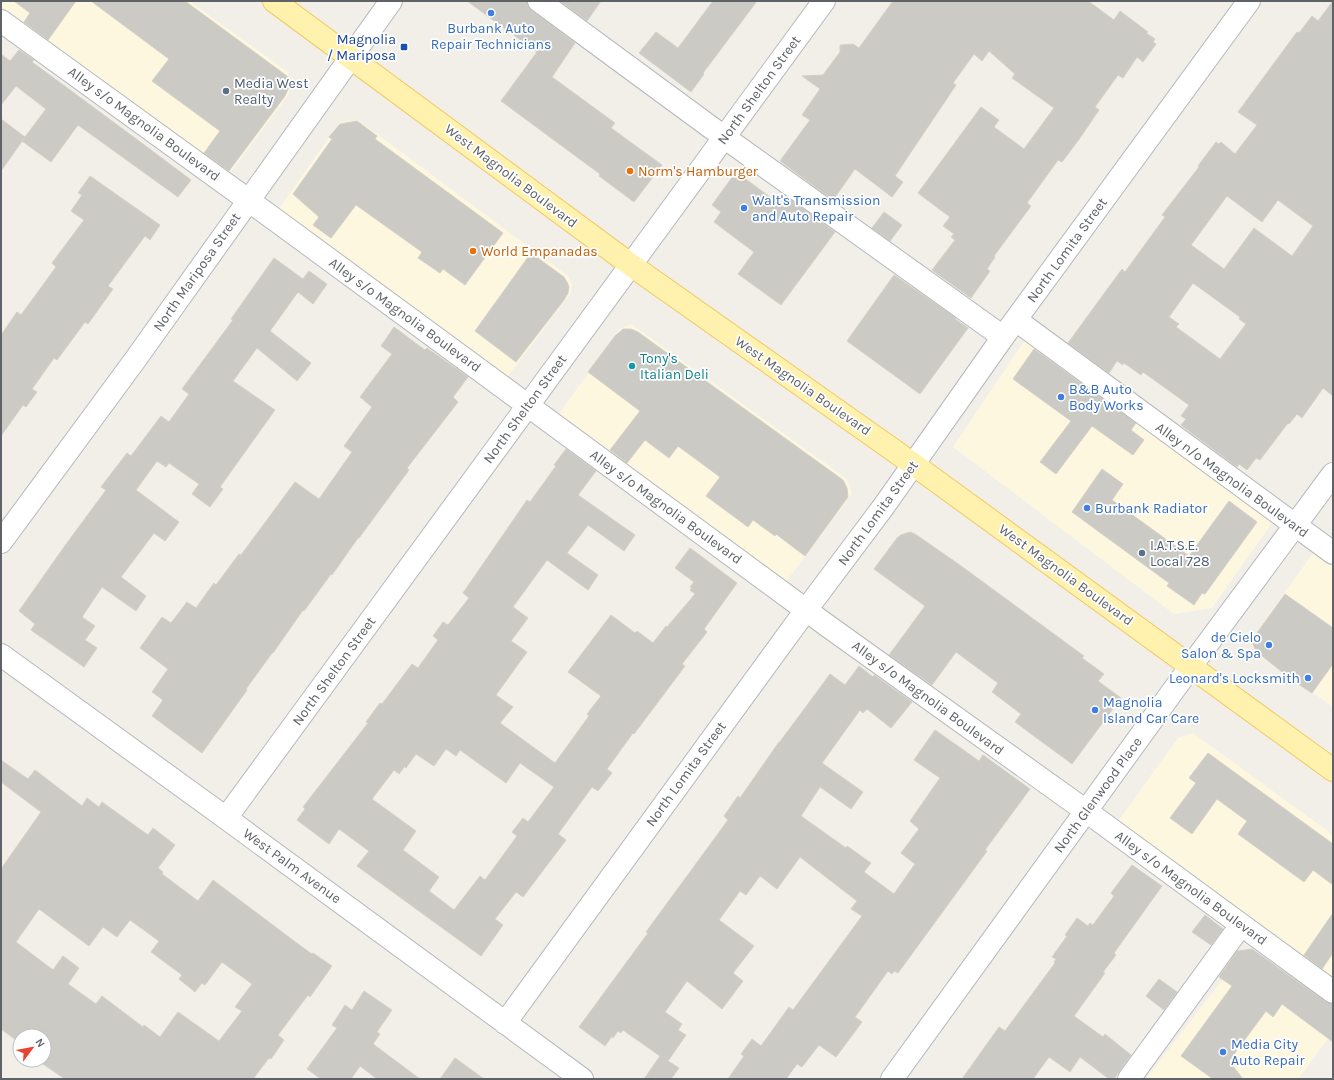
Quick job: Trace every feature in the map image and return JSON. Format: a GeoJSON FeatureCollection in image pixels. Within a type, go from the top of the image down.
{"type":"FeatureCollection","features":[{"type":"Feature","properties":{"kind":"main road","name":"West Magnolia Boulevard"},"geometry":{"type":"LineString","coordinates":[[274,1],[631,265],[913,464],[1333,770]]}},
{"type":"Feature","properties":{"kind":"street","name":"North Mariposa Street"},"geometry":{"type":"LineString","coordinates":[[1,542],[135,360],[391,1]]}},
{"type":"Feature","properties":{"kind":"street"},"geometry":{"type":"LineString","coordinates":[[539,1],[724,137],[1003,337]]}},
{"type":"Feature","properties":{"kind":"street","name":"North Shelton Street"},"geometry":{"type":"LineString","coordinates":[[226,818],[824,1]]}},
{"type":"Feature","properties":{"kind":"street","name":"North Lomita Street"},"geometry":{"type":"LineString","coordinates":[[505,1023],[806,610],[884,506],[1003,337],[1249,1]]}},
{"type":"Feature","properties":{"kind":"street","name":"Alley s/o Magnolia Boulevard"},"geometry":{"type":"LineString","coordinates":[[1,21],[248,200],[806,610],[1086,811],[1333,992]]}},
{"type":"Feature","properties":{"kind":"street","name":"Alley n/o Magnolia Boulevard"},"geometry":{"type":"LineString","coordinates":[[1016,320],[1333,553]]}},
{"type":"Feature","properties":{"kind":"street","name":"North Glenwood Place"},"geometry":{"type":"LineString","coordinates":[[892,1079],[1191,666],[1333,474]]}},
{"type":"Feature","properties":{"kind":"street","name":"West Palm Avenue"},"geometry":{"type":"LineString","coordinates":[[1,655],[582,1079]]}},
{"type":"Feature","properties":{"kind":"street"},"geometry":{"type":"LineString","coordinates":[[1129,1079],[1241,925]]}},
{"type":"Feature","properties":{"kind":"shaded area"},"geometry":{"type":"Polygon","coordinates":[[[5,1],[189,1],[288,72],[289,94],[230,173],[1,6],[5,1]]]}},
{"type":"Feature","properties":{"kind":"shaded area"},"geometry":{"type":"Polygon","coordinates":[[[358,120],[568,276],[572,285],[570,294],[506,379],[276,213],[340,122],[358,120]]]}},
{"type":"Feature","properties":{"kind":"shaded area"},"geometry":{"type":"Polygon","coordinates":[[[631,324],[847,479],[852,494],[785,583],[558,415],[620,329],[631,324]]]}},
{"type":"Feature","properties":{"kind":"shaded area"},"geometry":{"type":"Polygon","coordinates":[[[1027,337],[1272,523],[1212,608],[1174,614],[953,447],[1027,337]]]}},
{"type":"Feature","properties":{"kind":"shaded area"},"geometry":{"type":"Polygon","coordinates":[[[1316,549],[1333,562],[1333,707],[1256,652],[1252,645],[1253,637],[1316,549]]]}},
{"type":"Feature","properties":{"kind":"shaded area"},"geometry":{"type":"Polygon","coordinates":[[[1193,733],[1333,835],[1333,978],[1116,824],[1178,738],[1193,733]]]}},
{"type":"Feature","properties":{"kind":"shaded area"},"geometry":{"type":"Polygon","coordinates":[[[1246,949],[1333,1007],[1333,1032],[1298,1079],[1146,1079],[1246,949]]]}},
{"type":"Feature","properties":{"kind":"building"},"geometry":{"type":"Polygon","coordinates":[[[14,1],[76,1],[48,40],[24,22],[30,13],[14,1]]]}},
{"type":"Feature","properties":{"kind":"building","name":"Media West Realty"},"geometry":{"type":"Polygon","coordinates":[[[91,1],[185,1],[287,76],[289,80],[289,87],[285,96],[229,171],[204,153],[220,131],[152,81],[169,59],[91,1]]]}},
{"type":"Feature","properties":{"kind":"building"},"geometry":{"type":"Polygon","coordinates":[[[467,1],[527,1],[528,6],[532,11],[575,43],[552,77],[615,123],[611,128],[662,165],[634,202],[599,176],[600,174],[501,101],[537,52],[467,1]]]}},
{"type":"Feature","properties":{"kind":"building"},"geometry":{"type":"Polygon","coordinates":[[[560,1],[601,1],[587,21],[560,1]]]}},
{"type":"Feature","properties":{"kind":"building"},"geometry":{"type":"Polygon","coordinates":[[[713,1],[757,1],[703,73],[704,74],[691,92],[639,53],[656,32],[678,48],[713,1]]]}},
{"type":"Feature","properties":{"kind":"building"},"geometry":{"type":"Polygon","coordinates":[[[893,1],[1088,1],[1114,20],[1120,11],[1155,39],[1153,42],[1156,44],[1143,62],[1137,57],[1123,78],[1118,75],[1095,107],[1099,110],[1062,162],[1058,160],[1027,203],[1031,206],[994,256],[995,257],[987,269],[990,271],[971,298],[932,270],[955,240],[951,237],[954,234],[943,226],[950,217],[918,193],[981,107],[999,120],[994,127],[1024,149],[1054,108],[1012,78],[1015,74],[989,51],[982,61],[974,54],[953,83],[956,85],[895,176],[903,182],[892,197],[855,169],[833,200],[780,161],[810,120],[802,115],[820,89],[802,76],[823,75],[840,52],[840,45],[853,44],[859,48],[893,1]]]}},
{"type":"Feature","properties":{"kind":"building"},"geometry":{"type":"Polygon","coordinates":[[[1333,1],[1333,396],[1323,388],[1302,418],[1297,414],[1289,424],[1288,423],[1260,460],[1256,458],[1247,470],[1239,464],[1237,467],[1181,425],[1186,419],[1181,416],[1189,405],[1143,372],[1141,375],[1124,363],[1123,365],[1117,361],[1109,373],[1068,343],[1122,269],[1125,272],[1165,217],[1162,215],[1199,167],[1198,166],[1216,142],[1219,144],[1221,142],[1235,154],[1257,125],[1238,112],[1297,32],[1299,33],[1312,16],[1318,21],[1333,1]],[[1227,196],[1191,245],[1224,269],[1254,228],[1292,256],[1313,226],[1278,200],[1262,222],[1227,196]],[[1193,283],[1169,317],[1179,324],[1176,327],[1220,359],[1246,324],[1239,319],[1240,317],[1193,283]]]}},
{"type":"Feature","properties":{"kind":"building"},"geometry":{"type":"Polygon","coordinates":[[[19,50],[34,60],[32,62],[191,180],[178,197],[78,125],[51,162],[22,141],[46,109],[16,86],[1,105],[1,54],[10,61],[19,50]]]}},
{"type":"Feature","properties":{"kind":"building"},"geometry":{"type":"Polygon","coordinates":[[[1,119],[25,137],[1,171],[1,119]]]}},
{"type":"Feature","properties":{"kind":"building"},"geometry":{"type":"Polygon","coordinates":[[[357,121],[377,136],[375,139],[503,233],[465,285],[443,269],[440,273],[418,258],[422,252],[356,205],[331,238],[313,225],[319,217],[293,194],[332,139],[329,137],[340,124],[357,121]]]}},
{"type":"Feature","properties":{"kind":"building"},"geometry":{"type":"Polygon","coordinates":[[[736,172],[785,208],[791,200],[835,232],[781,305],[738,274],[754,252],[714,222],[721,212],[712,205],[736,172]]]}},
{"type":"Feature","properties":{"kind":"building"},"geometry":{"type":"Polygon","coordinates":[[[90,176],[160,225],[150,240],[145,236],[108,286],[113,289],[88,324],[85,322],[57,360],[54,358],[32,389],[37,392],[26,407],[23,405],[1,436],[1,335],[17,312],[21,315],[56,267],[52,263],[84,220],[71,211],[82,195],[78,193],[90,176]]]}},
{"type":"Feature","properties":{"kind":"building"},"geometry":{"type":"Polygon","coordinates":[[[884,212],[902,225],[890,241],[872,228],[884,212]]]}},
{"type":"Feature","properties":{"kind":"building"},"geometry":{"type":"Polygon","coordinates":[[[531,253],[564,277],[569,287],[568,293],[564,300],[516,362],[475,331],[531,253]]]}},
{"type":"Feature","properties":{"kind":"building"},"geometry":{"type":"Polygon","coordinates":[[[274,258],[303,279],[309,271],[327,284],[313,304],[298,292],[270,331],[311,363],[297,381],[257,348],[233,381],[275,410],[220,487],[223,489],[210,507],[192,494],[199,484],[169,463],[166,467],[157,461],[136,490],[179,522],[165,541],[154,533],[121,577],[146,596],[136,611],[102,587],[82,617],[95,626],[85,640],[97,648],[84,667],[31,630],[35,624],[19,611],[106,490],[101,487],[127,453],[131,456],[161,416],[169,422],[189,394],[182,389],[233,320],[231,319],[274,258]]]}},
{"type":"Feature","properties":{"kind":"building"},"geometry":{"type":"Polygon","coordinates":[[[894,275],[968,328],[920,394],[847,341],[894,275]]]}},
{"type":"Feature","properties":{"kind":"building"},"geometry":{"type":"Polygon","coordinates":[[[394,327],[425,350],[427,348],[468,377],[453,397],[458,402],[407,468],[409,470],[332,575],[331,574],[304,611],[303,610],[202,753],[152,716],[163,700],[152,692],[168,669],[140,648],[162,617],[171,623],[187,602],[196,608],[214,583],[216,585],[239,554],[241,555],[295,482],[319,499],[352,452],[344,446],[372,407],[360,397],[392,354],[381,346],[394,327]]]}},
{"type":"Feature","properties":{"kind":"building"},"geometry":{"type":"Polygon","coordinates":[[[623,329],[631,329],[638,332],[843,480],[847,488],[848,497],[805,556],[776,534],[775,536],[753,520],[748,527],[706,496],[720,477],[678,446],[669,458],[645,440],[627,463],[610,450],[640,411],[588,372],[615,336],[623,329]]]}},
{"type":"Feature","properties":{"kind":"building"},"geometry":{"type":"Polygon","coordinates":[[[1034,349],[1136,423],[1131,430],[1144,440],[1133,455],[1092,426],[1056,474],[1040,462],[1071,421],[1013,379],[1034,349]]]}},
{"type":"Feature","properties":{"kind":"building"},"geometry":{"type":"Polygon","coordinates":[[[566,449],[596,471],[578,495],[635,535],[624,551],[588,525],[567,553],[598,575],[588,590],[547,560],[513,607],[528,618],[511,641],[527,652],[496,695],[513,707],[500,723],[555,763],[589,716],[587,714],[601,696],[568,672],[611,615],[635,633],[637,631],[653,643],[695,594],[690,590],[692,588],[690,587],[694,582],[675,568],[690,548],[737,583],[704,629],[707,632],[682,664],[685,666],[607,769],[612,773],[598,791],[592,787],[558,834],[566,840],[523,897],[516,892],[495,919],[503,925],[481,956],[357,866],[369,851],[339,829],[329,844],[297,820],[305,809],[303,807],[368,723],[366,722],[380,703],[382,704],[412,664],[418,668],[438,640],[433,636],[443,622],[448,625],[469,598],[463,593],[527,500],[530,502],[556,466],[554,465],[566,449]],[[446,749],[434,766],[416,754],[406,768],[405,766],[399,774],[394,770],[372,799],[416,831],[403,850],[439,877],[429,891],[454,910],[480,876],[485,880],[517,836],[512,832],[523,818],[528,822],[554,787],[520,763],[506,783],[460,750],[456,756],[446,749]]]}},
{"type":"Feature","properties":{"kind":"building"},"geometry":{"type":"Polygon","coordinates":[[[1102,469],[1123,484],[1112,500],[1189,556],[1229,501],[1257,522],[1205,594],[1202,593],[1194,605],[1167,586],[1169,583],[1072,512],[1102,469]]]}},
{"type":"Feature","properties":{"kind":"building"},"geometry":{"type":"Polygon","coordinates":[[[910,532],[957,563],[1084,656],[1082,658],[1104,674],[1098,681],[1121,698],[1072,764],[1015,722],[1021,714],[992,692],[998,683],[956,652],[932,685],[889,655],[925,606],[874,569],[897,538],[910,532]]]}},
{"type":"Feature","properties":{"kind":"building"},"geometry":{"type":"Polygon","coordinates":[[[1285,594],[1333,628],[1333,664],[1312,693],[1292,680],[1256,651],[1253,644],[1254,637],[1285,594]]]}},
{"type":"Feature","properties":{"kind":"building"},"geometry":{"type":"Polygon","coordinates":[[[859,666],[873,677],[874,675],[912,702],[891,728],[867,709],[863,713],[860,710],[822,763],[863,792],[851,809],[820,787],[801,816],[846,848],[847,846],[871,863],[864,872],[894,894],[915,864],[901,853],[919,829],[910,821],[940,778],[914,760],[935,730],[979,761],[983,755],[1030,789],[985,850],[987,851],[898,973],[894,971],[892,974],[888,971],[855,1017],[862,1022],[836,1057],[819,1045],[802,1067],[797,1064],[786,1079],[728,1079],[744,1056],[741,1054],[752,1039],[761,1046],[789,1007],[793,1010],[862,916],[851,909],[857,901],[800,857],[777,889],[760,876],[746,895],[740,891],[719,920],[754,946],[733,973],[743,981],[722,1009],[687,981],[665,1012],[682,1024],[678,1030],[686,1035],[668,1061],[679,1068],[671,1079],[644,1079],[660,1056],[623,1030],[621,1033],[618,1031],[613,1038],[612,1036],[605,1046],[579,1027],[728,820],[724,816],[738,796],[740,798],[779,742],[830,674],[845,685],[859,666]]]}},
{"type":"Feature","properties":{"kind":"building"},"geometry":{"type":"Polygon","coordinates":[[[1208,753],[1333,844],[1333,885],[1313,870],[1304,882],[1238,834],[1247,821],[1217,799],[1192,834],[1170,818],[1196,783],[1189,778],[1208,753]]]}},
{"type":"Feature","properties":{"kind":"building"},"geometry":{"type":"Polygon","coordinates":[[[1,760],[28,779],[35,770],[82,806],[87,798],[99,807],[102,802],[148,835],[153,828],[175,845],[158,868],[163,872],[162,874],[198,901],[213,880],[298,944],[332,966],[310,997],[308,995],[278,1035],[284,1040],[271,1059],[269,1058],[253,1079],[65,1079],[49,1068],[52,1068],[52,1028],[12,1028],[12,1037],[1,1029],[1,869],[41,812],[1,782],[1,760]],[[39,909],[16,942],[53,970],[63,956],[79,968],[68,984],[96,1004],[102,996],[143,1027],[144,1025],[160,1037],[178,1012],[219,1041],[242,1011],[235,1007],[252,984],[222,962],[205,985],[202,983],[195,992],[179,979],[182,975],[151,952],[159,941],[130,920],[117,937],[103,927],[89,946],[39,909]]]}},
{"type":"Feature","properties":{"kind":"building"},"geometry":{"type":"Polygon","coordinates":[[[1132,865],[1162,886],[1114,953],[1116,955],[1103,972],[1105,973],[1074,1016],[1103,1037],[1105,1034],[1131,1055],[1114,1079],[1109,1079],[1080,1057],[1070,1072],[1049,1057],[1033,1079],[962,1079],[999,1027],[1005,1031],[1055,963],[1054,962],[1056,959],[1052,957],[1067,936],[1065,935],[1077,918],[1088,926],[1090,923],[1093,925],[1114,896],[1111,893],[1132,865]]]}},
{"type":"Feature","properties":{"kind":"building"},"geometry":{"type":"Polygon","coordinates":[[[1333,913],[1333,953],[1322,969],[1304,955],[1333,913]]]}},
{"type":"Feature","properties":{"kind":"building"},"geometry":{"type":"Polygon","coordinates":[[[1205,915],[1223,929],[1211,945],[1192,932],[1205,915]]]}},
{"type":"Feature","properties":{"kind":"building"},"geometry":{"type":"Polygon","coordinates":[[[1252,949],[1326,1002],[1333,1004],[1333,1042],[1282,1004],[1273,1017],[1266,1011],[1229,1061],[1243,1079],[1213,1079],[1181,1056],[1232,986],[1219,977],[1237,951],[1252,949]]]}},
{"type":"Feature","properties":{"kind":"building"},"geometry":{"type":"Polygon","coordinates":[[[1159,979],[1177,992],[1164,1010],[1146,996],[1159,979]]]}},
{"type":"Feature","properties":{"kind":"building"},"geometry":{"type":"Polygon","coordinates":[[[364,991],[392,1010],[377,1032],[380,1034],[373,1044],[420,1079],[377,1079],[360,1066],[351,1079],[321,1079],[307,1069],[337,1028],[332,1025],[345,1005],[352,1010],[364,991]]]}},
{"type":"Feature","properties":{"kind":"building"},"geometry":{"type":"Polygon","coordinates":[[[455,1058],[484,1079],[440,1079],[455,1058]]]}},
{"type":"Feature","properties":{"kind":"place","name":"Burbank Auto Repair Technicians"},"geometry":{"type":"Point","coordinates":[491,13]}},
{"type":"Feature","properties":{"kind":"place","name":"Magnolia / Mariposa"},"geometry":{"type":"Point","coordinates":[404,47]}},
{"type":"Feature","properties":{"kind":"place","name":"Media West Realty"},"geometry":{"type":"Point","coordinates":[226,91]}},
{"type":"Feature","properties":{"kind":"place","name":"Norm's Hamburger"},"geometry":{"type":"Point","coordinates":[630,171]}},
{"type":"Feature","properties":{"kind":"place","name":"Walt's Transmission and Auto Repair"},"geometry":{"type":"Point","coordinates":[744,208]}},
{"type":"Feature","properties":{"kind":"place","name":"World Empanadas"},"geometry":{"type":"Point","coordinates":[473,251]}},
{"type":"Feature","properties":{"kind":"place","name":"Tony's Italian Deli"},"geometry":{"type":"Point","coordinates":[632,366]}},
{"type":"Feature","properties":{"kind":"place","name":"B&B Auto Body Works"},"geometry":{"type":"Point","coordinates":[1061,397]}},
{"type":"Feature","properties":{"kind":"place","name":"Burbank Radiator"},"geometry":{"type":"Point","coordinates":[1087,508]}},
{"type":"Feature","properties":{"kind":"place","name":"I.A.T.S.E. Local 728"},"geometry":{"type":"Point","coordinates":[1142,553]}},
{"type":"Feature","properties":{"kind":"place","name":"de Cielo Salon & Spa"},"geometry":{"type":"Point","coordinates":[1269,645]}},
{"type":"Feature","properties":{"kind":"place","name":"Leonard's Locksmith"},"geometry":{"type":"Point","coordinates":[1308,678]}},
{"type":"Feature","properties":{"kind":"place","name":"Magnolia Island Car Care"},"geometry":{"type":"Point","coordinates":[1095,710]}},
{"type":"Feature","properties":{"kind":"place","name":"Media City Auto Repair"},"geometry":{"type":"Point","coordinates":[1223,1052]}}]}
